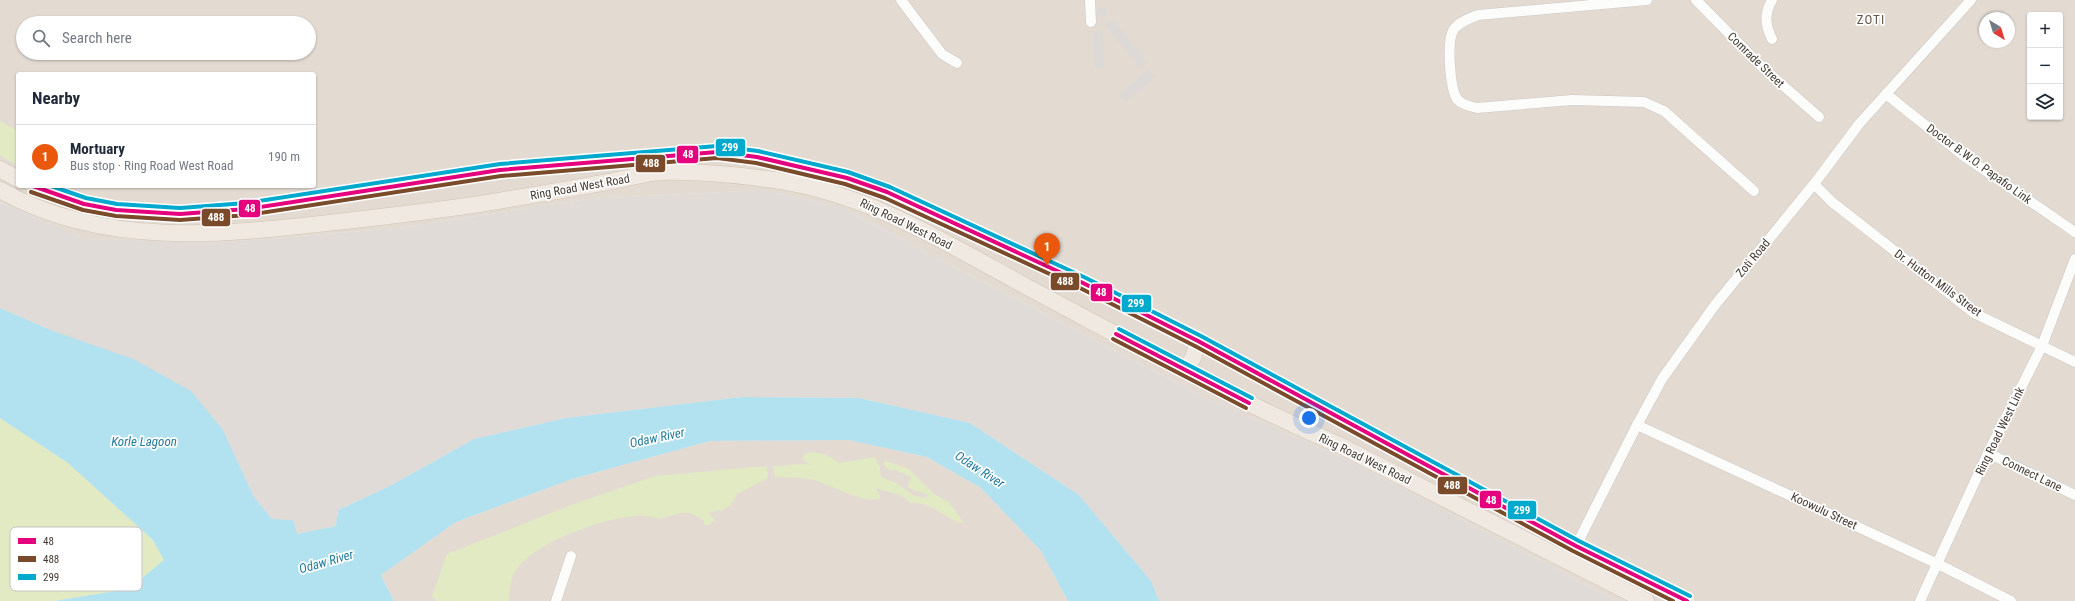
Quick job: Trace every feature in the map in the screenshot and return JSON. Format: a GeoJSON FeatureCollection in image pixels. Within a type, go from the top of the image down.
{"type":"FeatureCollection","features":[{"type":"Feature","properties":{"kind":"main road","name":"Ring Road West Road"},"geometry":{"type":"LineString","coordinates":[[38,188],[84,204],[116,210],[180,214],[248,209],[500,170],[718,152],[757,157],[847,178],[887,192],[1082,283],[1198,341],[1576,546],[1687,601]]}},
{"type":"Feature","properties":{"kind":"main road"},"geometry":{"type":"LineString","coordinates":[[0,168],[16,178]]}},
{"type":"Feature","properties":{"kind":"main road","name":"Ring Road West Road"},"geometry":{"type":"LineString","coordinates":[[0,190],[40,210],[75,222],[116,229],[180,233],[250,232],[434,211],[499,201],[657,172],[716,174],[798,183],[831,191],[889,213],[1184,371],[1286,422],[1351,451],[1646,601]]}},
{"type":"Feature","properties":{"kind":"main road"},"geometry":{"type":"LineString","coordinates":[[1184,371],[1193,358],[1198,341]]}},
{"type":"Feature","properties":{"kind":"street"},"geometry":{"type":"LineString","coordinates":[[901,0],[942,54],[957,63]]}},
{"type":"Feature","properties":{"kind":"street"},"geometry":{"type":"LineString","coordinates":[[1090,0],[1091,22]]}},
{"type":"Feature","properties":{"kind":"street"},"geometry":{"type":"LineString","coordinates":[[1647,0],[1478,15],[1469,19],[1454,29],[1450,38],[1452,89],[1458,100],[1465,105],[1476,108],[1572,100],[1644,102],[1664,111],[1754,191]]}},
{"type":"Feature","properties":{"kind":"street","name":"Comrade Street"},"geometry":{"type":"LineString","coordinates":[[1696,0],[1763,68],[1818,117]]}},
{"type":"Feature","properties":{"kind":"street"},"geometry":{"type":"LineString","coordinates":[[1772,0],[1766,11],[1767,28],[1772,39]]}},
{"type":"Feature","properties":{"kind":"street","name":"Zoti Road"},"geometry":{"type":"LineString","coordinates":[[1576,546],[1662,379],[1715,304],[1814,184],[1860,124],[1971,0]]}},
{"type":"Feature","properties":{"kind":"street","name":"Doctor B.W.O. Papafio Link"},"geometry":{"type":"LineString","coordinates":[[1886,94],[1964,156],[2075,232]]}},
{"type":"Feature","properties":{"kind":"street","name":"Dr. Hutton Mills Street"},"geometry":{"type":"LineString","coordinates":[[1814,184],[1832,202],[1974,313],[2075,362]]}},
{"type":"Feature","properties":{"kind":"street","name":"Ring Road West Link"},"geometry":{"type":"LineString","coordinates":[[1920,601],[1988,453],[2042,346],[2075,259]]}},
{"type":"Feature","properties":{"kind":"street","name":"Koowulu Street"},"geometry":{"type":"LineString","coordinates":[[1637,425],[1938,564],[2010,601]]}},
{"type":"Feature","properties":{"kind":"street","name":"Connect Lane"},"geometry":{"type":"LineString","coordinates":[[1988,453],[2075,495]]}},
{"type":"Feature","properties":{"kind":"street"},"geometry":{"type":"LineString","coordinates":[[556,601],[571,556]]}},
{"type":"Feature","properties":{"kind":"shaded area"},"geometry":{"type":"Polygon","coordinates":[[[0,0],[2075,0],[2075,601],[1617,601],[1348,460],[1202,396],[842,208],[761,190],[588,199],[398,228],[225,242],[85,239],[0,202],[0,0]]]}},
{"type":"Feature","properties":{"kind":"shaded area"},"geometry":{"type":"Polygon","coordinates":[[[1107,7],[1107,16],[1094,17],[1094,8],[1107,7]]]}},
{"type":"Feature","properties":{"kind":"shaded area"},"geometry":{"type":"Polygon","coordinates":[[[1113,20],[1147,62],[1140,68],[1106,26],[1113,20]]]}},
{"type":"Feature","properties":{"kind":"shaded area"},"geometry":{"type":"Polygon","coordinates":[[[1093,31],[1103,31],[1104,67],[1094,68],[1093,31]]]}},
{"type":"Feature","properties":{"kind":"shaded area"},"geometry":{"type":"Polygon","coordinates":[[[1149,69],[1155,77],[1125,102],[1119,95],[1149,69]]]}},
{"type":"Feature","properties":{"kind":"shaded area"},"geometry":{"type":"Polygon","coordinates":[[[761,190],[842,208],[1202,396],[1348,460],[1617,601],[1159,601],[1151,581],[1079,495],[970,423],[859,398],[742,397],[566,418],[474,439],[388,487],[338,510],[336,526],[297,534],[272,519],[254,497],[223,430],[53,331],[0,308],[0,202],[85,239],[225,242],[398,228],[588,199],[761,190]]]}},
{"type":"Feature","properties":{"kind":"shaded area"},"geometry":{"type":"Polygon","coordinates":[[[849,440],[927,457],[981,488],[1041,551],[1068,601],[394,601],[381,575],[456,522],[572,479],[710,441],[849,440]]]}},
{"type":"Feature","properties":{"kind":"green space"},"geometry":{"type":"Polygon","coordinates":[[[0,121],[16,130],[16,165],[0,155],[0,121]]]}},
{"type":"Feature","properties":{"kind":"green space"},"geometry":{"type":"Polygon","coordinates":[[[0,418],[68,463],[139,527],[10,527],[10,591],[116,591],[54,601],[0,601],[0,418]]]}},
{"type":"Feature","properties":{"kind":"green space"},"geometry":{"type":"Polygon","coordinates":[[[810,452],[824,454],[840,463],[875,457],[880,467],[881,477],[896,483],[915,496],[924,498],[929,495],[908,488],[912,477],[895,470],[889,470],[883,463],[886,461],[909,469],[934,494],[949,502],[964,523],[952,519],[929,506],[909,502],[899,495],[876,488],[881,498],[865,499],[809,479],[775,477],[773,466],[802,464],[811,465],[802,459],[805,454],[810,452]]]}},
{"type":"Feature","properties":{"kind":"green space"},"geometry":{"type":"Polygon","coordinates":[[[767,466],[768,478],[737,494],[733,502],[724,510],[709,512],[710,516],[715,519],[709,525],[704,525],[704,521],[692,514],[687,513],[660,519],[648,516],[639,516],[606,522],[569,534],[535,552],[522,563],[514,574],[509,601],[437,601],[432,596],[447,554],[574,504],[655,476],[767,466]]]}},
{"type":"Feature","properties":{"kind":"green space"},"geometry":{"type":"Polygon","coordinates":[[[142,530],[153,540],[165,561],[142,579],[142,530]]]}},
{"type":"Feature","properties":{"kind":"water"},"geometry":{"type":"Polygon","coordinates":[[[0,308],[53,331],[133,359],[191,391],[223,430],[254,497],[272,519],[293,520],[297,534],[336,526],[338,510],[388,487],[474,439],[566,418],[742,397],[859,398],[970,423],[1079,495],[1151,581],[1159,601],[1068,601],[1041,551],[981,488],[927,457],[849,440],[710,441],[572,479],[456,522],[381,575],[394,601],[54,601],[116,591],[142,591],[142,578],[164,560],[153,540],[142,530],[142,527],[139,527],[68,463],[0,418],[0,308]]]}},
{"type":"Feature","properties":{"kind":"transit line","name":"299"},"geometry":{"type":"LineString","coordinates":[[57,188],[86,198],[117,204],[180,208],[246,203],[500,164],[717,146],[758,151],[848,172],[890,187],[1086,278],[1201,336],[1579,541],[1690,596]]}},
{"type":"Feature","properties":{"kind":"transit line","name":"48"},"geometry":{"type":"LineString","coordinates":[[39,188],[84,204],[116,210],[180,214],[247,209],[500,170],[717,152],[757,157],[847,178],[887,192],[1083,283],[1198,341],[1576,546],[1687,601]]}},
{"type":"Feature","properties":{"kind":"transit line","name":"488"},"geometry":{"type":"LineString","coordinates":[[31,192],[83,210],[116,216],[180,220],[248,215],[501,176],[717,158],[756,163],[845,184],[885,198],[1080,288],[1195,346],[1573,551],[1673,601]]}},
{"type":"Feature","properties":{"kind":"transit line","name":"299"},"geometry":{"type":"LineString","coordinates":[[1119,329],[1252,398]]}},
{"type":"Feature","properties":{"kind":"transit line","name":"48"},"geometry":{"type":"LineString","coordinates":[[1116,334],[1249,403]]}},
{"type":"Feature","properties":{"kind":"transit line","name":"488"},"geometry":{"type":"LineString","coordinates":[[1113,339],[1246,408]]}},
{"type":"Feature","properties":{"kind":"place","name":"Mortuary"},"geometry":{"type":"Point","coordinates":[1047,266]}},
{"type":"Feature","properties":{"kind":"district","name":"ZOTI"},"geometry":{"type":"Point","coordinates":[1871,19]}},
{"type":"Feature","properties":{"kind":"water label","name":"Odaw River"},"geometry":{"type":"Point","coordinates":[657,437]}},
{"type":"Feature","properties":{"kind":"water label","name":"Korle Lagoon"},"geometry":{"type":"Point","coordinates":[144,441]}},
{"type":"Feature","properties":{"kind":"water label","name":"Odaw River"},"geometry":{"type":"Point","coordinates":[980,469]}},
{"type":"Feature","properties":{"kind":"water label","name":"Odaw River"},"geometry":{"type":"Point","coordinates":[326,561]}}]}
